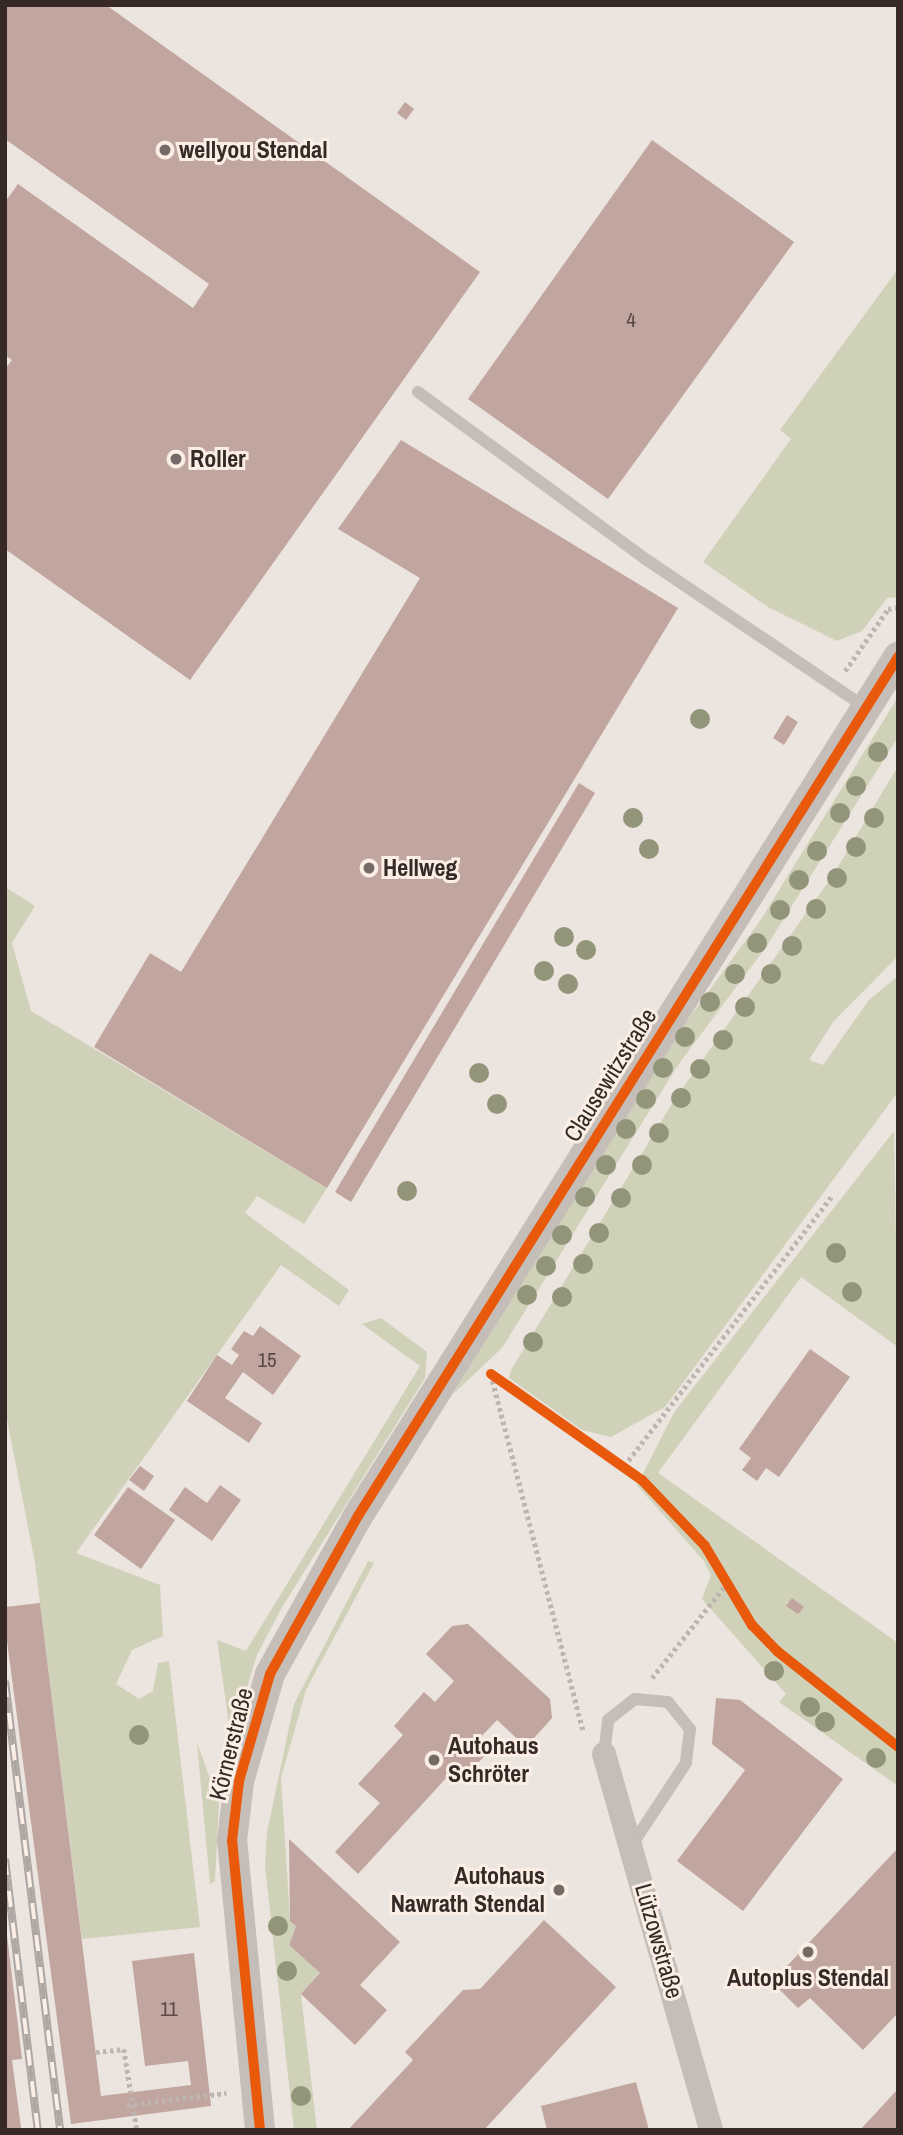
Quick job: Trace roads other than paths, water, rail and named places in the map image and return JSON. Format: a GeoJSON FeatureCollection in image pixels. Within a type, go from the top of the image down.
{"type":"FeatureCollection","features":[{"type":"Feature","properties":{"kind":"street","name":"Clausewitzstraße"},"geometry":{"type":"LineString","coordinates":[[358,1516],[898,657]]}},
{"type":"Feature","properties":{"kind":"street","name":"Körnerstraße"},"geometry":{"type":"LineString","coordinates":[[260,2130],[233,1891],[239,1780],[270,1674],[358,1516]]}},
{"type":"Feature","properties":{"kind":"street","name":"Lützowstraße"},"geometry":{"type":"LineString","coordinates":[[596,1750],[632,1845],[711,2130]]}},
{"type":"Feature","properties":{"kind":"lane"},"geometry":{"type":"LineString","coordinates":[[418,392],[644,558],[867,708]]}},
{"type":"Feature","properties":{"kind":"lane"},"geometry":{"type":"LineString","coordinates":[[596,1750],[608,1720],[644,1696],[668,1702],[682,1714],[691,1746],[632,1845]]}},
{"type":"Feature","properties":{"kind":"railway"},"geometry":{"type":"LineString","coordinates":[[5,1681],[60,2130]]}},
{"type":"Feature","properties":{"kind":"railway"},"geometry":{"type":"LineString","coordinates":[[5,1859],[38,2130]]}},
{"type":"Feature","properties":{"kind":"place","name":"wellyou Stendal"},"geometry":{"type":"Point","coordinates":[165,150]}},
{"type":"Feature","properties":{"kind":"place","name":"Roller"},"geometry":{"type":"Point","coordinates":[176,459]}},
{"type":"Feature","properties":{"kind":"place","name":"Hellweg"},"geometry":{"type":"Point","coordinates":[369,868]}},
{"type":"Feature","properties":{"kind":"place","name":"Autohaus Schröter"},"geometry":{"type":"Point","coordinates":[434,1760]}},
{"type":"Feature","properties":{"kind":"place","name":"Autohaus Nawrath Stendal"},"geometry":{"type":"Point","coordinates":[559,1890]}},
{"type":"Feature","properties":{"kind":"place","name":"Autoplus Stendal"},"geometry":{"type":"Point","coordinates":[808,1952]}}]}
